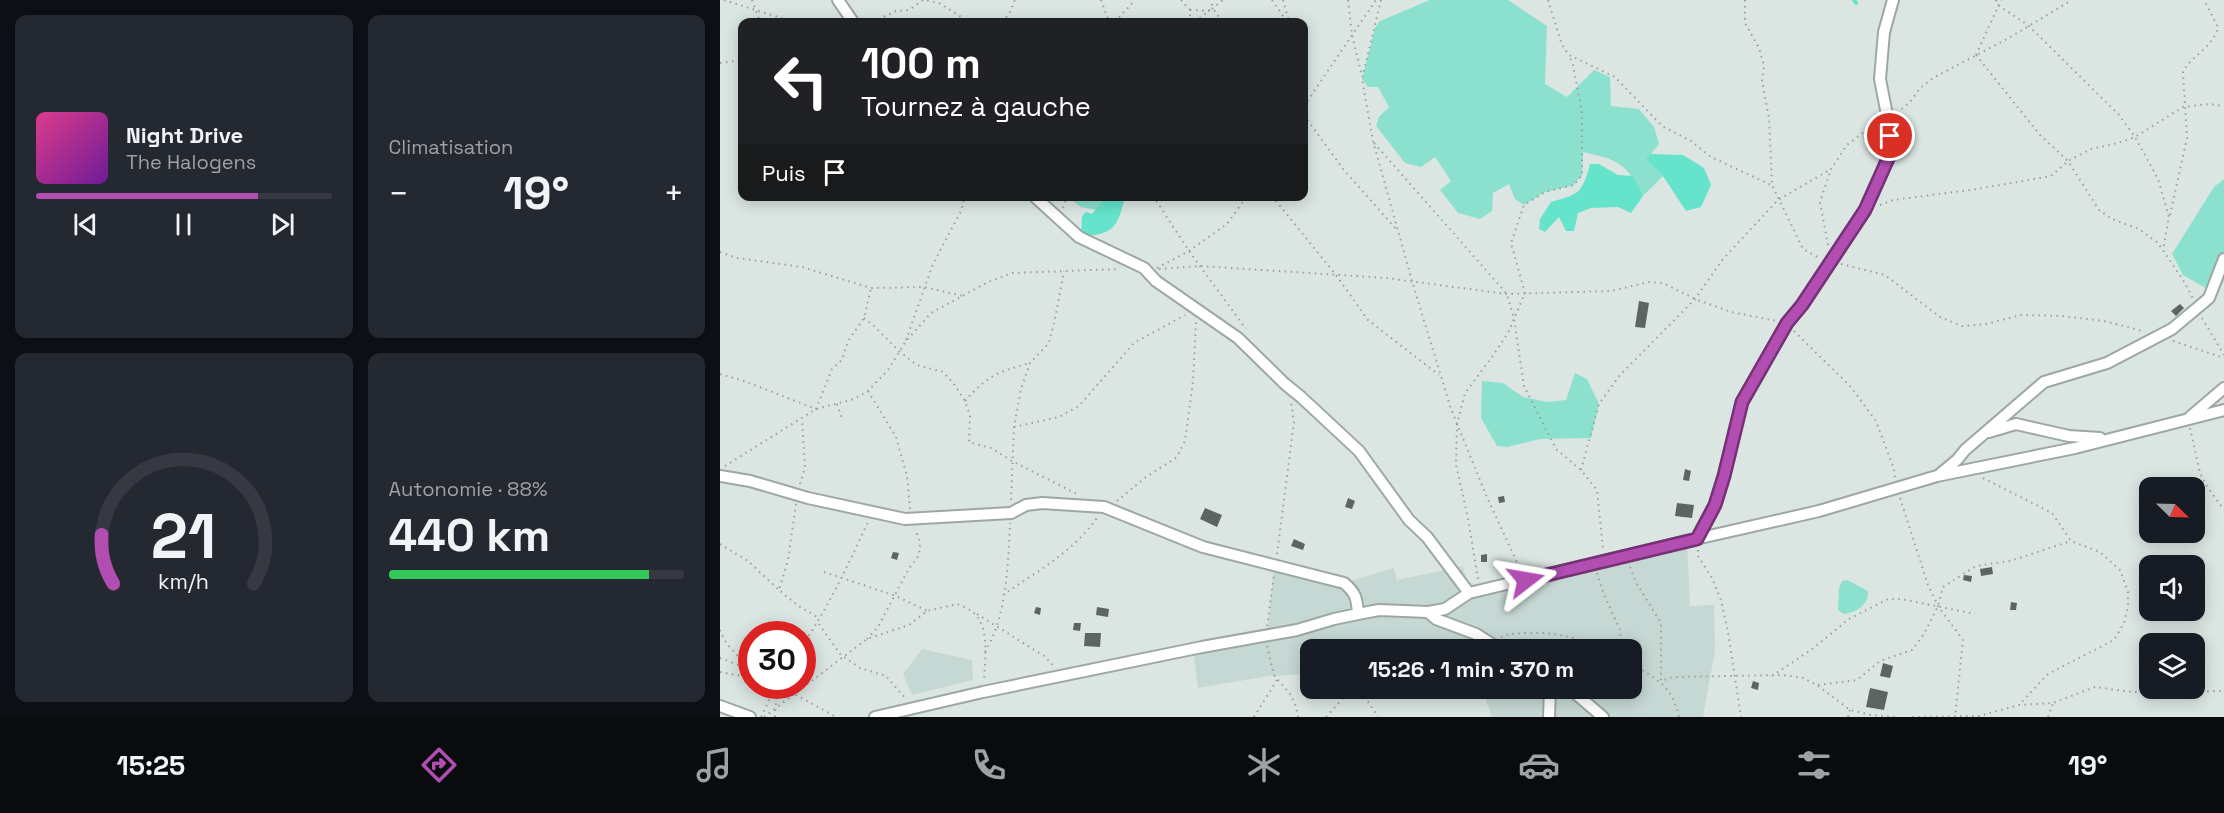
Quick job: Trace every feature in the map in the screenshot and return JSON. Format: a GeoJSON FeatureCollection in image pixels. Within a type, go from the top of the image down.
{"type":"FeatureCollection","features":[{"type":"Feature","properties":{"kind":"street"},"geometry":{"type":"LineString","coordinates":[[838,0],[850,18]]}},
{"type":"Feature","properties":{"kind":"street"},"geometry":{"type":"LineString","coordinates":[[1697,539],[1715,505],[1742,402],[1787,323],[1802,305],[1865,210],[1891,152],[1888,120],[1880,79],[1884,32],[1893,0]]}},
{"type":"Feature","properties":{"kind":"street"},"geometry":{"type":"LineString","coordinates":[[1039,201],[1079,237],[1144,268],[1156,281],[1238,338],[1359,451],[1408,520],[1427,537],[1475,592]]}},
{"type":"Feature","properties":{"kind":"street"},"geometry":{"type":"LineString","coordinates":[[1937,476],[2044,382],[2107,363],[2172,329],[2209,298],[2224,259]]}},
{"type":"Feature","properties":{"kind":"street"},"geometry":{"type":"LineString","coordinates":[[2188,420],[2224,388]]}},
{"type":"Feature","properties":{"kind":"street"},"geometry":{"type":"LineString","coordinates":[[875,717],[1064,675],[1297,630],[1334,619],[1379,610],[1428,612],[1445,609],[1475,592],[1819,511],[1937,476],[2109,439],[2224,410]]}},
{"type":"Feature","properties":{"kind":"street"},"geometry":{"type":"LineString","coordinates":[[1986,432],[2016,424],[2069,436],[2109,439]]}},
{"type":"Feature","properties":{"kind":"street"},"geometry":{"type":"LineString","coordinates":[[720,476],[750,481],[905,519],[1011,513],[1026,505],[1042,502],[1104,507],[1203,547],[1344,584],[1354,591],[1358,600],[1358,614]]}},
{"type":"Feature","properties":{"kind":"street"},"geometry":{"type":"LineString","coordinates":[[1428,612],[1436,620],[1485,639]]}},
{"type":"Feature","properties":{"kind":"street"},"geometry":{"type":"LineString","coordinates":[[1549,699],[1549,717]]}},
{"type":"Feature","properties":{"kind":"street"},"geometry":{"type":"LineString","coordinates":[[1582,699],[1603,717]]}},
{"type":"Feature","properties":{"kind":"street"},"geometry":{"type":"LineString","coordinates":[[720,706],[750,717]]}},
{"type":"Feature","properties":{"kind":"path"},"geometry":{"type":"LineString","coordinates":[[724,0],[781,18]]}},
{"type":"Feature","properties":{"kind":"path"},"geometry":{"type":"LineString","coordinates":[[752,0],[759,18]]}},
{"type":"Feature","properties":{"kind":"path"},"geometry":{"type":"LineString","coordinates":[[881,18],[896,11],[909,10],[923,0],[939,3],[963,18]]}},
{"type":"Feature","properties":{"kind":"path"},"geometry":{"type":"LineString","coordinates":[[1006,18],[1016,0]]}},
{"type":"Feature","properties":{"kind":"path"},"geometry":{"type":"LineString","coordinates":[[1101,0],[1108,18]]}},
{"type":"Feature","properties":{"kind":"path"},"geometry":{"type":"LineString","coordinates":[[1118,18],[1135,0]]}},
{"type":"Feature","properties":{"kind":"path"},"geometry":{"type":"LineString","coordinates":[[1180,0],[1190,10],[1215,11],[1219,18]]}},
{"type":"Feature","properties":{"kind":"path"},"geometry":{"type":"LineString","coordinates":[[1209,11],[1214,0]]}},
{"type":"Feature","properties":{"kind":"path"},"geometry":{"type":"LineString","coordinates":[[1200,18],[1223,0]]}},
{"type":"Feature","properties":{"kind":"path"},"geometry":{"type":"LineString","coordinates":[[1272,0],[1285,18]]}},
{"type":"Feature","properties":{"kind":"path"},"geometry":{"type":"LineString","coordinates":[[1283,0],[1287,18]]}},
{"type":"Feature","properties":{"kind":"path"},"geometry":{"type":"LineString","coordinates":[[1348,0],[1352,35],[1373,141],[1412,282],[1457,424],[1486,495],[1526,580]]}},
{"type":"Feature","properties":{"kind":"path"},"geometry":{"type":"LineString","coordinates":[[1308,100],[1376,0]]}},
{"type":"Feature","properties":{"kind":"path"},"geometry":{"type":"LineString","coordinates":[[1362,79],[1381,0]]}},
{"type":"Feature","properties":{"kind":"path"},"geometry":{"type":"LineString","coordinates":[[1475,592],[1468,518],[1456,465],[1457,424],[1465,393],[1508,333],[1525,293],[1511,243],[1524,205],[1545,192],[1574,185],[1582,175],[1582,112],[1574,65],[1562,45],[1548,0]]}},
{"type":"Feature","properties":{"kind":"path"},"geometry":{"type":"LineString","coordinates":[[1745,0],[1745,23],[1759,48],[1764,66],[1762,81],[1769,118],[1772,185],[1803,249],[1819,259],[1886,274],[1940,316],[1962,326],[1986,324],[2021,315],[2062,316],[2104,321],[2224,357]]}},
{"type":"Feature","properties":{"kind":"path"},"geometry":{"type":"LineString","coordinates":[[1996,0],[1998,5],[2029,26],[2119,115],[2135,137],[2158,179],[2169,218]]}},
{"type":"Feature","properties":{"kind":"path"},"geometry":{"type":"LineString","coordinates":[[1976,55],[2001,0]]}},
{"type":"Feature","properties":{"kind":"path"},"geometry":{"type":"LineString","coordinates":[[1888,120],[1910,102],[1920,88],[1933,78],[2072,0]]}},
{"type":"Feature","properties":{"kind":"path"},"geometry":{"type":"LineString","coordinates":[[2163,250],[2187,138],[2183,71],[2188,63],[2215,38],[2218,27],[2204,0]]}},
{"type":"Feature","properties":{"kind":"path"},"geometry":{"type":"LineString","coordinates":[[1190,10],[1190,18]]}},
{"type":"Feature","properties":{"kind":"path"},"geometry":{"type":"LineString","coordinates":[[1569,55],[1616,77],[1662,126],[1691,141],[1711,157],[1772,185]]}},
{"type":"Feature","properties":{"kind":"path"},"geometry":{"type":"LineString","coordinates":[[1976,55],[2040,135],[2068,161],[2099,210],[2112,219],[2139,229],[2158,243],[2185,283],[2224,357]]}},
{"type":"Feature","properties":{"kind":"path"},"geometry":{"type":"LineString","coordinates":[[720,63],[738,61]]}},
{"type":"Feature","properties":{"kind":"path"},"geometry":{"type":"LineString","coordinates":[[1865,210],[1893,200],[2051,176],[2068,161],[2091,149],[2135,137],[2186,107],[2208,104],[2224,106]]}},
{"type":"Feature","properties":{"kind":"path"},"geometry":{"type":"LineString","coordinates":[[1830,262],[1820,202],[1830,169],[1848,144],[1869,128],[1877,110]]}},
{"type":"Feature","properties":{"kind":"path"},"geometry":{"type":"LineString","coordinates":[[1308,121],[1343,169],[1398,230]]}},
{"type":"Feature","properties":{"kind":"path"},"geometry":{"type":"LineString","coordinates":[[1373,141],[1507,294],[1514,319],[1524,386],[1556,449],[1581,470],[1597,490],[1599,562],[1603,592],[1621,632],[1620,639]]}},
{"type":"Feature","properties":{"kind":"path"},"geometry":{"type":"LineString","coordinates":[[1581,470],[1599,404],[1620,375],[1695,299],[1723,259],[1778,200],[1830,169]]}},
{"type":"Feature","properties":{"kind":"path"},"geometry":{"type":"LineString","coordinates":[[720,469],[816,409],[854,399],[868,391],[888,370],[906,341],[933,264],[961,212],[964,201]]}},
{"type":"Feature","properties":{"kind":"path"},"geometry":{"type":"LineString","coordinates":[[1156,201],[1189,251],[1251,336]]}},
{"type":"Feature","properties":{"kind":"path"},"geometry":{"type":"LineString","coordinates":[[1243,201],[1227,224],[1189,251],[1155,269],[1200,266],[1336,275],[1507,294],[1611,291],[1649,282],[1663,283],[1695,299],[1731,312],[1787,323],[1851,387],[1876,421],[1894,468],[1895,487],[1907,516],[1924,575],[1938,606],[1963,640],[1955,716]]}},
{"type":"Feature","properties":{"kind":"path"},"geometry":{"type":"LineString","coordinates":[[1276,201],[1336,275],[1368,320],[1441,376]]}},
{"type":"Feature","properties":{"kind":"path"},"geometry":{"type":"LineString","coordinates":[[720,252],[737,258],[802,267],[871,288],[924,287],[963,296]]}},
{"type":"Feature","properties":{"kind":"path"},"geometry":{"type":"LineString","coordinates":[[906,341],[931,313],[988,282],[1012,273],[1122,269]]}},
{"type":"Feature","properties":{"kind":"path"},"geometry":{"type":"LineString","coordinates":[[985,652],[994,636],[1003,595],[1011,513],[1014,427],[1021,389],[1030,363],[1048,342],[1064,271]]}},
{"type":"Feature","properties":{"kind":"path"},"geometry":{"type":"LineString","coordinates":[[816,409],[832,369],[842,360],[849,341],[864,318],[871,288]]}},
{"type":"Feature","properties":{"kind":"path"},"geometry":{"type":"LineString","coordinates":[[1014,427],[1059,417],[1078,405],[1134,343],[1197,308]]}},
{"type":"Feature","properties":{"kind":"path"},"geometry":{"type":"LineString","coordinates":[[1003,595],[1063,554],[1090,528],[1104,507],[1121,499],[1146,477],[1177,457],[1185,441],[1193,381],[1197,308]]}},
{"type":"Feature","properties":{"kind":"path"},"geometry":{"type":"LineString","coordinates":[[864,318],[917,365],[943,372],[965,401],[970,416],[969,442],[991,448],[1078,494]]}},
{"type":"Feature","properties":{"kind":"path"},"geometry":{"type":"LineString","coordinates":[[965,401],[981,383],[1000,371],[1030,363]]}},
{"type":"Feature","properties":{"kind":"path"},"geometry":{"type":"LineString","coordinates":[[720,374],[816,409]]}},
{"type":"Feature","properties":{"kind":"path"},"geometry":{"type":"LineString","coordinates":[[1277,556],[1294,422],[1285,384]]}},
{"type":"Feature","properties":{"kind":"path"},"geometry":{"type":"LineString","coordinates":[[837,404],[842,419]]}},
{"type":"Feature","properties":{"kind":"path"},"geometry":{"type":"LineString","coordinates":[[779,590],[788,560],[798,494],[805,468],[802,419]]}},
{"type":"Feature","properties":{"kind":"path"},"geometry":{"type":"LineString","coordinates":[[2188,420],[2200,473],[2224,510]]}},
{"type":"Feature","properties":{"kind":"path"},"geometry":{"type":"LineString","coordinates":[[1964,470],[2007,489],[2052,513],[2071,541],[2100,552],[2120,570],[2128,592],[2124,623],[2114,640],[2048,674],[2019,705]]}},
{"type":"Feature","properties":{"kind":"path"},"geometry":{"type":"LineString","coordinates":[[816,626],[843,577],[873,511]]}},
{"type":"Feature","properties":{"kind":"path"},"geometry":{"type":"LineString","coordinates":[[1697,539],[1698,556],[1712,578],[1721,600],[1741,717]]}},
{"type":"Feature","properties":{"kind":"path"},"geometry":{"type":"LineString","coordinates":[[1817,685],[1857,680],[1880,661],[1912,650],[1924,634],[1938,606],[1943,587],[1976,566],[2010,561],[2071,541]]}},
{"type":"Feature","properties":{"kind":"path"},"geometry":{"type":"LineString","coordinates":[[720,543],[748,561],[797,605],[819,618]]}},
{"type":"Feature","properties":{"kind":"path"},"geometry":{"type":"LineString","coordinates":[[1626,556],[1637,584],[1661,623],[1661,681]]}},
{"type":"Feature","properties":{"kind":"path"},"geometry":{"type":"LineString","coordinates":[[824,572],[896,596],[927,611]]}},
{"type":"Feature","properties":{"kind":"path"},"geometry":{"type":"LineString","coordinates":[[1265,636],[1274,574]]}},
{"type":"Feature","properties":{"kind":"path"},"geometry":{"type":"LineString","coordinates":[[1772,676],[1811,650],[1849,619],[1888,599],[1901,599],[1975,614]]}},
{"type":"Feature","properties":{"kind":"path"},"geometry":{"type":"LineString","coordinates":[[816,679],[867,639],[909,625],[927,611],[957,604],[1044,656],[1064,675]]}},
{"type":"Feature","properties":{"kind":"path"},"geometry":{"type":"LineString","coordinates":[[974,613],[983,628],[985,652],[983,692]]}},
{"type":"Feature","properties":{"kind":"path"},"geometry":{"type":"LineString","coordinates":[[818,623],[840,654],[860,668],[886,676],[914,707]]}},
{"type":"Feature","properties":{"kind":"path"},"geometry":{"type":"LineString","coordinates":[[720,630],[738,657]]}},
{"type":"Feature","properties":{"kind":"path"},"geometry":{"type":"LineString","coordinates":[[1497,639],[1508,634],[1548,632],[1580,639]]}},
{"type":"Feature","properties":{"kind":"path"},"geometry":{"type":"LineString","coordinates":[[1267,647],[1274,675],[1290,694],[1298,717]]}},
{"type":"Feature","properties":{"kind":"path"},"geometry":{"type":"LineString","coordinates":[[720,658],[738,664]]}},
{"type":"Feature","properties":{"kind":"path"},"geometry":{"type":"LineString","coordinates":[[1642,670],[1661,681],[1675,699],[1678,717]]}},
{"type":"Feature","properties":{"kind":"path"},"geometry":{"type":"LineString","coordinates":[[720,672],[738,675]]}},
{"type":"Feature","properties":{"kind":"path"},"geometry":{"type":"LineString","coordinates":[[1661,681],[1673,677],[1803,678],[1817,685],[1850,710],[1896,717]]}},
{"type":"Feature","properties":{"kind":"path"},"geometry":{"type":"LineString","coordinates":[[1254,717],[1277,680]]}},
{"type":"Feature","properties":{"kind":"path"},"geometry":{"type":"LineString","coordinates":[[1912,717],[1979,716],[2019,705],[2054,703],[2095,687],[2132,692],[2224,691]]}},
{"type":"Feature","properties":{"kind":"path"},"geometry":{"type":"LineString","coordinates":[[762,717],[771,699]]}},
{"type":"Feature","properties":{"kind":"path"},"geometry":{"type":"LineString","coordinates":[[775,717],[776,699]]}},
{"type":"Feature","properties":{"kind":"path"},"geometry":{"type":"LineString","coordinates":[[762,717],[789,699]]}},
{"type":"Feature","properties":{"kind":"path"},"geometry":{"type":"LineString","coordinates":[[805,699],[836,717]]}},
{"type":"Feature","properties":{"kind":"path"},"geometry":{"type":"LineString","coordinates":[[1326,717],[1343,699]]}},
{"type":"Feature","properties":{"kind":"path"},"geometry":{"type":"LineString","coordinates":[[1365,699],[1378,717]]}},
{"type":"Feature","properties":{"kind":"path"},"geometry":{"type":"LineString","coordinates":[[1540,699],[1549,704]]}},
{"type":"Feature","properties":{"kind":"path"},"geometry":{"type":"LineString","coordinates":[[2048,717],[2054,703]]}},
{"type":"Feature","properties":{"kind":"path"},"geometry":{"type":"LineString","coordinates":[[1848,717],[1850,710]]}},
{"type":"Feature","properties":{"kind":"shaded area"},"geometry":{"type":"Polygon","coordinates":[[[1430,0],[1508,0],[1547,26],[1545,84],[1567,97],[1594,70],[1610,77],[1611,106],[1639,109],[1654,127],[1659,144],[1647,159],[1663,176],[1643,196],[1632,176],[1620,165],[1583,152],[1582,175],[1574,185],[1545,192],[1524,205],[1515,199],[1509,184],[1493,193],[1492,211],[1480,219],[1458,213],[1440,190],[1451,181],[1435,157],[1421,167],[1405,163],[1376,126],[1379,117],[1389,107],[1378,87],[1368,87],[1362,79],[1375,28],[1380,21],[1430,0]]]}},
{"type":"Feature","properties":{"kind":"shaded area"},"geometry":{"type":"Polygon","coordinates":[[[1651,154],[1683,155],[1704,168],[1711,185],[1701,207],[1686,211],[1663,176],[1646,159],[1651,154]]]}},
{"type":"Feature","properties":{"kind":"shaded area"},"geometry":{"type":"Polygon","coordinates":[[[1590,164],[1599,164],[1618,175],[1633,176],[1643,196],[1631,213],[1618,207],[1591,208],[1578,213],[1574,231],[1566,231],[1559,217],[1545,232],[1539,229],[1540,219],[1551,202],[1568,197],[1582,187],[1590,164]]]}},
{"type":"Feature","properties":{"kind":"shaded area"},"geometry":{"type":"Polygon","coordinates":[[[2224,179],[2224,281],[2216,294],[2183,275],[2172,254],[2214,187],[2224,179]]]}},
{"type":"Feature","properties":{"kind":"shaded area"},"geometry":{"type":"Polygon","coordinates":[[[1073,201],[1103,201],[1096,210],[1081,207],[1073,201]]]}},
{"type":"Feature","properties":{"kind":"shaded area"},"geometry":{"type":"Polygon","coordinates":[[[1103,201],[1124,201],[1116,222],[1109,231],[1084,236],[1081,234],[1082,216],[1086,212],[1092,214],[1103,201]]]}},
{"type":"Feature","properties":{"kind":"shaded area"},"geometry":{"type":"Polygon","coordinates":[[[1575,373],[1587,379],[1599,404],[1591,438],[1540,439],[1508,447],[1497,446],[1481,418],[1482,381],[1503,383],[1523,397],[1547,402],[1566,400],[1575,373]]]}},
{"type":"Feature","properties":{"kind":"shaded area"},"geometry":{"type":"Polygon","coordinates":[[[1687,541],[1690,606],[1714,605],[1715,650],[1703,717],[1492,717],[1486,699],[1642,699],[1642,639],[1300,639],[1300,675],[1269,676],[1198,688],[1193,649],[1267,636],[1274,566],[1344,583],[1394,568],[1397,580],[1463,566],[1469,593],[1687,541]]]}},
{"type":"Feature","properties":{"kind":"shaded area"},"geometry":{"type":"Polygon","coordinates":[[[1847,580],[1868,591],[1868,596],[1861,607],[1844,614],[1838,610],[1839,588],[1842,581],[1847,580]]]}},
{"type":"Feature","properties":{"kind":"shaded area"},"geometry":{"type":"Polygon","coordinates":[[[922,649],[972,660],[973,680],[912,695],[903,674],[922,649]]]}},
{"type":"Feature","properties":{"kind":"building"},"geometry":{"type":"Polygon","coordinates":[[[1639,301],[1649,303],[1645,328],[1635,327],[1639,301]]]}},
{"type":"Feature","properties":{"kind":"building"},"geometry":{"type":"Polygon","coordinates":[[[2180,304],[2184,308],[2176,316],[2171,311],[2180,304]]]}},
{"type":"Feature","properties":{"kind":"building"},"geometry":{"type":"Polygon","coordinates":[[[1685,469],[1691,471],[1689,481],[1683,480],[1685,469]]]}},
{"type":"Feature","properties":{"kind":"building"},"geometry":{"type":"Polygon","coordinates":[[[1504,496],[1505,502],[1499,503],[1498,497],[1504,496]]]}},
{"type":"Feature","properties":{"kind":"building"},"geometry":{"type":"Polygon","coordinates":[[[1348,498],[1355,501],[1352,509],[1345,507],[1348,498]]]}},
{"type":"Feature","properties":{"kind":"building"},"geometry":{"type":"Polygon","coordinates":[[[1677,503],[1694,505],[1692,518],[1675,516],[1677,503]]]}},
{"type":"Feature","properties":{"kind":"building"},"geometry":{"type":"Polygon","coordinates":[[[1205,508],[1222,515],[1217,527],[1200,519],[1205,508]]]}},
{"type":"Feature","properties":{"kind":"building"},"geometry":{"type":"Polygon","coordinates":[[[1294,539],[1305,544],[1303,550],[1291,546],[1294,539]]]}},
{"type":"Feature","properties":{"kind":"building"},"geometry":{"type":"Polygon","coordinates":[[[893,552],[899,553],[897,560],[891,558],[893,552]]]}},
{"type":"Feature","properties":{"kind":"building"},"geometry":{"type":"Polygon","coordinates":[[[1487,554],[1487,562],[1481,562],[1481,555],[1487,554]]]}},
{"type":"Feature","properties":{"kind":"building"},"geometry":{"type":"Polygon","coordinates":[[[1992,567],[1993,574],[1981,576],[1980,569],[1992,567]]]}},
{"type":"Feature","properties":{"kind":"building"},"geometry":{"type":"Polygon","coordinates":[[[1964,575],[1972,576],[1971,582],[1963,580],[1964,575]]]}},
{"type":"Feature","properties":{"kind":"building"},"geometry":{"type":"Polygon","coordinates":[[[2011,602],[2017,603],[2016,610],[2010,610],[2011,602]]]}},
{"type":"Feature","properties":{"kind":"building"},"geometry":{"type":"Polygon","coordinates":[[[1036,607],[1041,608],[1040,615],[1034,613],[1036,607]]]}},
{"type":"Feature","properties":{"kind":"building"},"geometry":{"type":"Polygon","coordinates":[[[1097,607],[1109,609],[1108,617],[1096,615],[1097,607]]]}},
{"type":"Feature","properties":{"kind":"building"},"geometry":{"type":"Polygon","coordinates":[[[1074,623],[1081,623],[1080,631],[1073,630],[1074,623]]]}},
{"type":"Feature","properties":{"kind":"building"},"geometry":{"type":"Polygon","coordinates":[[[1085,633],[1101,633],[1100,647],[1084,646],[1085,633]]]}},
{"type":"Feature","properties":{"kind":"building"},"geometry":{"type":"Polygon","coordinates":[[[1883,663],[1893,666],[1890,678],[1880,676],[1883,663]]]}},
{"type":"Feature","properties":{"kind":"building"},"geometry":{"type":"Polygon","coordinates":[[[1753,681],[1759,683],[1758,690],[1751,688],[1753,681]]]}},
{"type":"Feature","properties":{"kind":"building"},"geometry":{"type":"Polygon","coordinates":[[[1870,688],[1888,692],[1884,710],[1866,707],[1870,688]]]}},
{"type":"Feature","properties":{"kind":"route"},"geometry":{"type":"LineString","coordinates":[[1526,580],[1697,539],[1715,505],[1742,402],[1787,323],[1802,305],[1865,210],[1891,152],[1890,136]]}}]}
